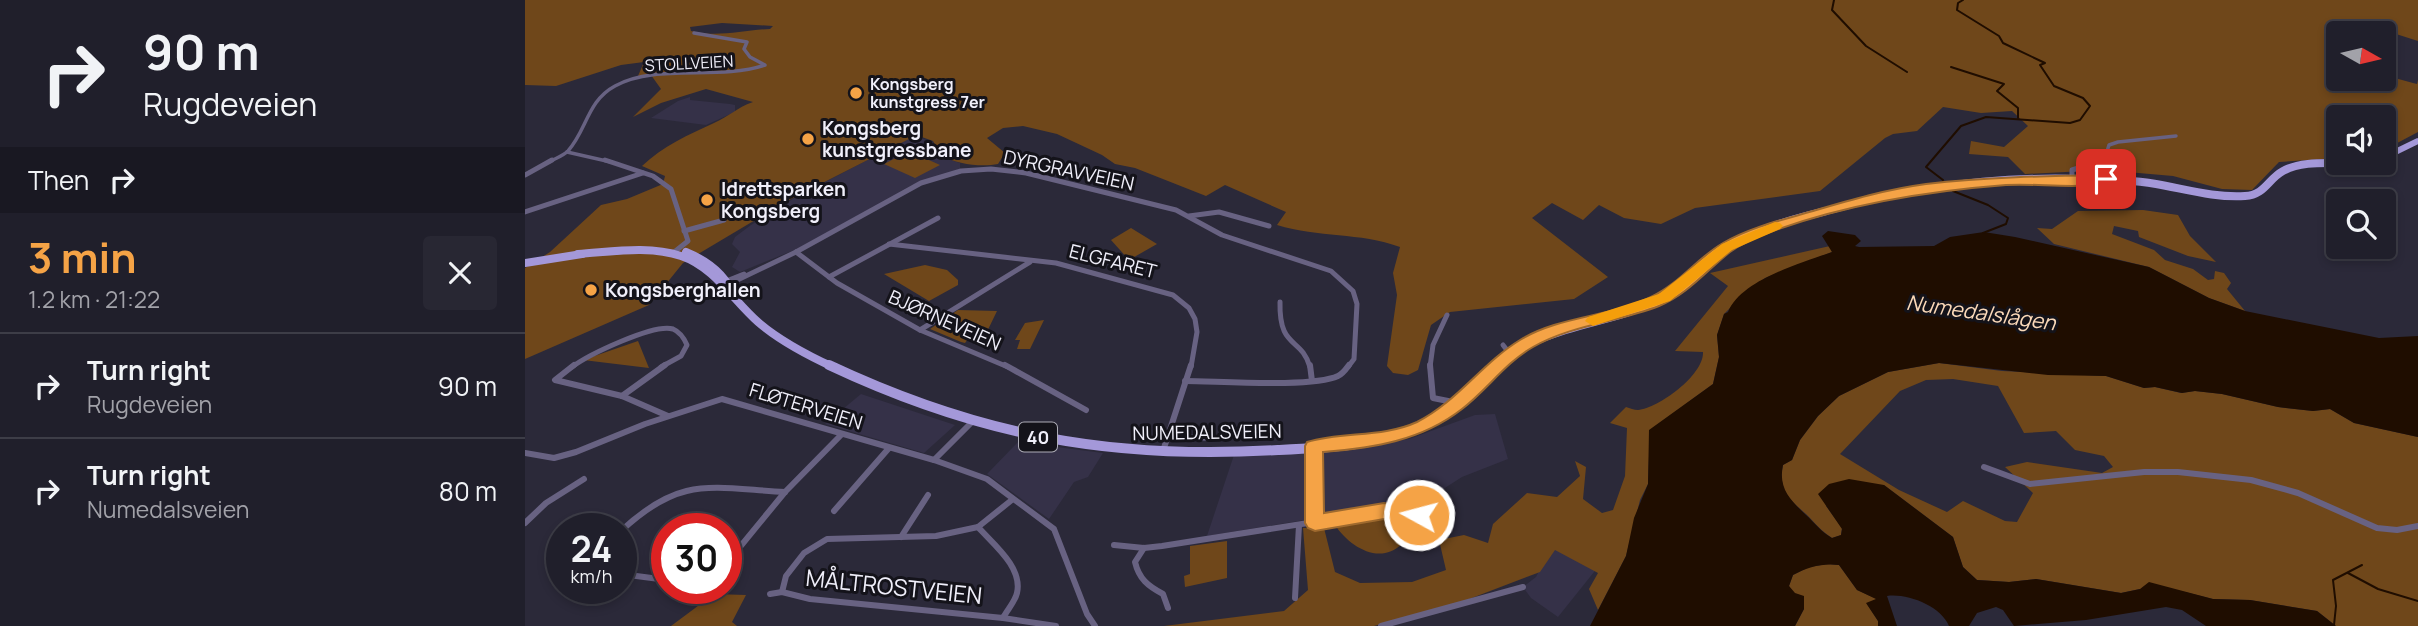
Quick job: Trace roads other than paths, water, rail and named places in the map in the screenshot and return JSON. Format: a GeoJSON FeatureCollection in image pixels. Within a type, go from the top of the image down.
{"type":"FeatureCollection","features":[{"type":"Feature","properties":{"kind":"main road"},"geometry":{"type":"LineString","coordinates":[[2396,152],[2418,141]]}},
{"type":"Feature","properties":{"kind":"main road","name":"NUMEDALSVEIEN"},"geometry":{"type":"LineString","coordinates":[[525,263],[579,254],[639,251],[675,252],[705,260],[734,297],[764,328],[825,363],[890,393],[974,420],[1084,446],[1162,454],[1314,446],[1373,441],[1421,427],[1457,404],[1510,354],[1528,342],[1552,332],[1636,309],[1664,297],[1727,247],[1779,225],[1864,201],[1925,188],[2072,179],[2139,181],[2247,196],[2265,190],[2276,176],[2288,169],[2326,165]]}},
{"type":"Feature","properties":{"kind":"street","name":"STOLLVEIEN"},"geometry":{"type":"LineString","coordinates":[[568,152],[596,99],[617,85],[650,76],[744,72],[765,65],[746,53],[744,49],[747,42],[694,33]]}},
{"type":"Feature","properties":{"kind":"street"},"geometry":{"type":"LineString","coordinates":[[2072,179],[2072,170],[2104,161],[2109,145],[2130,137],[2176,136]]}},
{"type":"Feature","properties":{"kind":"street"},"geometry":{"type":"LineString","coordinates":[[525,175],[568,152],[609,161],[658,178],[671,190],[687,243],[675,252]]}},
{"type":"Feature","properties":{"kind":"street","name":"DYRGRAVVEIEN"},"geometry":{"type":"LineString","coordinates":[[725,284],[796,253],[921,183],[975,169],[1026,173],[1145,202],[1189,216],[1222,235],[1331,271],[1353,291],[1357,304],[1354,359],[1341,374],[1330,379],[1311,381],[1185,381]]}},
{"type":"Feature","properties":{"kind":"street"},"geometry":{"type":"LineString","coordinates":[[525,212],[643,173]]}},
{"type":"Feature","properties":{"kind":"street","name":"DYRGRAVVEIEN"},"geometry":{"type":"LineString","coordinates":[[1189,216],[1202,211],[1222,213],[1269,226]]}},
{"type":"Feature","properties":{"kind":"street"},"geometry":{"type":"LineString","coordinates":[[829,277],[938,218]]}},
{"type":"Feature","properties":{"kind":"street"},"geometry":{"type":"LineString","coordinates":[[684,231],[724,220]]}},
{"type":"Feature","properties":{"kind":"street","name":"ELGFARET"},"geometry":{"type":"LineString","coordinates":[[889,244],[1079,268],[1173,295],[1188,306],[1195,319],[1194,350],[1162,454]]}},
{"type":"Feature","properties":{"kind":"street","name":"BJØRNEVEIEN"},"geometry":{"type":"LineString","coordinates":[[796,253],[829,277],[920,330],[1000,362],[1086,410]]}},
{"type":"Feature","properties":{"kind":"street"},"geometry":{"type":"LineString","coordinates":[[920,330],[1031,261]]}},
{"type":"Feature","properties":{"kind":"street"},"geometry":{"type":"LineString","coordinates":[[1280,302],[1279,329],[1282,336],[1310,363],[1311,381]]}},
{"type":"Feature","properties":{"kind":"street"},"geometry":{"type":"LineString","coordinates":[[1447,315],[1437,330],[1430,354],[1433,398],[1448,401]]}},
{"type":"Feature","properties":{"kind":"street"},"geometry":{"type":"LineString","coordinates":[[622,397],[659,368],[681,356],[687,345],[682,333],[671,327],[660,328],[607,347],[572,365],[555,380],[622,397],[668,416]]}},
{"type":"Feature","properties":{"kind":"street"},"geometry":{"type":"LineString","coordinates":[[1503,345],[1510,354]]}},
{"type":"Feature","properties":{"kind":"street","name":"FLØTERVEIEN"},"geometry":{"type":"LineString","coordinates":[[525,453],[554,457],[722,399],[741,402],[841,435],[934,460],[987,479],[1039,516],[1059,537],[1087,614],[1095,626]]}},
{"type":"Feature","properties":{"kind":"street"},"geometry":{"type":"LineString","coordinates":[[934,460],[974,420]]}},
{"type":"Feature","properties":{"kind":"street"},"geometry":{"type":"LineString","coordinates":[[742,544],[785,492],[841,435]]}},
{"type":"Feature","properties":{"kind":"street"},"geometry":{"type":"LineString","coordinates":[[1167,437],[1227,439]]}},
{"type":"Feature","properties":{"kind":"street"},"geometry":{"type":"LineString","coordinates":[[1314,446],[1315,523]]}},
{"type":"Feature","properties":{"kind":"street"},"geometry":{"type":"LineString","coordinates":[[834,511],[889,448]]}},
{"type":"Feature","properties":{"kind":"street"},"geometry":{"type":"LineString","coordinates":[[1984,467],[2030,484],[2144,472],[2178,472],[2251,481],[2298,493],[2377,528],[2397,530],[2418,526]]}},
{"type":"Feature","properties":{"kind":"street"},"geometry":{"type":"LineString","coordinates":[[525,523],[546,503],[584,479]]}},
{"type":"Feature","properties":{"kind":"street"},"geometry":{"type":"LineString","coordinates":[[637,516],[652,502],[691,488],[714,486],[785,492]]}},
{"type":"Feature","properties":{"kind":"street"},"geometry":{"type":"LineString","coordinates":[[901,537],[928,495]]}},
{"type":"Feature","properties":{"kind":"street","name":"MÅLTROSTVEIEN"},"geometry":{"type":"LineString","coordinates":[[782,592],[792,566],[814,545],[847,537],[936,536],[978,527],[1013,499]]}},
{"type":"Feature","properties":{"kind":"street"},"geometry":{"type":"LineString","coordinates":[[1114,545],[1144,548],[1384,511],[1419,515]]}},
{"type":"Feature","properties":{"kind":"street"},"geometry":{"type":"LineString","coordinates":[[1295,598],[1299,525]]}},
{"type":"Feature","properties":{"kind":"street","name":"MÅLTROSTVEIEN"},"geometry":{"type":"LineString","coordinates":[[978,527],[1006,560],[1017,578],[1017,593],[1003,618]]}},
{"type":"Feature","properties":{"kind":"street"},"geometry":{"type":"LineString","coordinates":[[1144,548],[1135,562],[1137,572],[1145,586],[1163,594],[1168,608]]}},
{"type":"Feature","properties":{"kind":"street"},"geometry":{"type":"LineString","coordinates":[[1381,626],[1523,587]]}},
{"type":"Feature","properties":{"kind":"street","name":"MÅLTROSTVEIEN"},"geometry":{"type":"LineString","coordinates":[[770,594],[782,592],[810,599],[1003,618],[1056,626]]}},
{"type":"Feature","properties":{"kind":"water","name":"Numedalslågen"},"geometry":{"type":"Polygon","coordinates":[[[1828,231],[1855,235],[1861,241],[1855,246],[1859,247],[1934,246],[1950,237],[1984,232],[2015,237],[2149,267],[2209,298],[2245,311],[2379,338],[2418,336],[2418,437],[2354,423],[2330,409],[2313,411],[2278,407],[2222,394],[2144,388],[2106,376],[2048,375],[1939,363],[1888,372],[1839,396],[1818,416],[1800,440],[1792,460],[1783,465],[1782,480],[1790,499],[1832,538],[1841,535],[1842,529],[1818,494],[1829,484],[1849,479],[1884,485],[1953,537],[1963,567],[1977,580],[2009,582],[2036,579],[2121,593],[2140,589],[2149,582],[2213,599],[2250,600],[2317,611],[2336,626],[2206,626],[2182,610],[2166,607],[2086,620],[2014,626],[2003,610],[1996,607],[1977,613],[1969,626],[1949,626],[1939,612],[1923,602],[1887,596],[1897,626],[1878,626],[1878,621],[1866,603],[1876,599],[1857,590],[1839,565],[1833,565],[1815,566],[1793,575],[1789,586],[1795,593],[1804,596],[1804,609],[1795,626],[1590,626],[1626,556],[1634,518],[1648,484],[1649,430],[1713,384],[1719,357],[1717,335],[1724,314],[1735,301],[1745,291],[1773,274],[1832,252],[1822,236],[1828,231]]]}},
{"type":"Feature","properties":{"kind":"waterway"},"geometry":{"type":"LineString","coordinates":[[1834,0],[1832,10],[1866,46],[1907,72]]}},
{"type":"Feature","properties":{"kind":"waterway"},"geometry":{"type":"LineString","coordinates":[[1943,180],[1926,167],[1961,126],[1986,117],[2070,123],[2080,120],[2090,106],[2083,98],[2054,86],[2040,65],[2045,63],[2003,43],[1999,36],[1957,10],[1958,3],[1963,0]]}},
{"type":"Feature","properties":{"kind":"waterway"},"geometry":{"type":"LineString","coordinates":[[1951,67],[2004,84],[1997,91],[2018,108],[2018,118]]}},
{"type":"Feature","properties":{"kind":"waterway"},"geometry":{"type":"LineString","coordinates":[[1953,191],[1988,205],[2008,218],[2006,224],[1983,233]]}},
{"type":"Feature","properties":{"kind":"waterway"},"geometry":{"type":"LineString","coordinates":[[2330,626],[2334,625],[2336,606],[2333,580],[2362,565]]}},
{"type":"Feature","properties":{"kind":"waterway"},"geometry":{"type":"LineString","coordinates":[[2348,573],[2378,589],[2418,601]]}},
{"type":"Feature","properties":{"kind":"place","name":"Kongsberg kunstgress 7er"},"geometry":{"type":"Point","coordinates":[856,93]}},
{"type":"Feature","properties":{"kind":"place","name":"Kongsberg kunstgressbane"},"geometry":{"type":"Point","coordinates":[808,139]}},
{"type":"Feature","properties":{"kind":"place","name":"Idrettsparken Kongsberg"},"geometry":{"type":"Point","coordinates":[707,200]}},
{"type":"Feature","properties":{"kind":"place","name":"Kongsberghallen"},"geometry":{"type":"Point","coordinates":[591,290]}}]}
